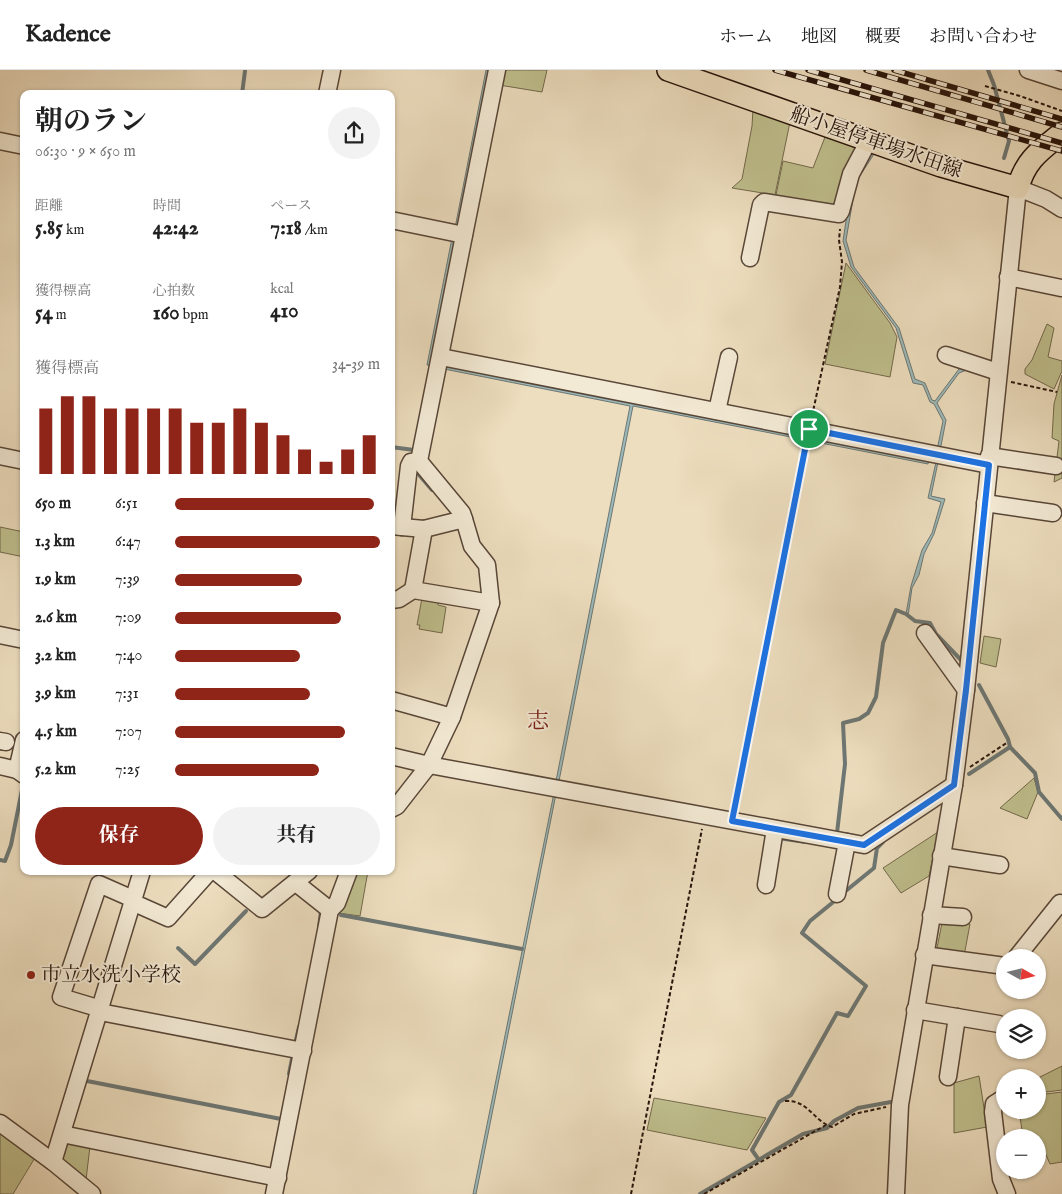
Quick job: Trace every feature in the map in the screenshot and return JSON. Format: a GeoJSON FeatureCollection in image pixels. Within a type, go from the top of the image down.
{"type":"FeatureCollection","features":[{"type":"Feature","properties":{"kind":"main road","name":"船小屋停車場水田線"},"geometry":{"type":"LineString","coordinates":[[668,70],[868,142],[940,166],[1018,188]]}},
{"type":"Feature","properties":{"kind":"main road"},"geometry":{"type":"LineString","coordinates":[[1018,188],[1021,175],[1028,163],[1039,151],[1062,133]]}},
{"type":"Feature","properties":{"kind":"street"},"geometry":{"type":"LineString","coordinates":[[328,90],[332,70]]}},
{"type":"Feature","properties":{"kind":"street"},"geometry":{"type":"LineString","coordinates":[[419,461],[497,70]]}},
{"type":"Feature","properties":{"kind":"street"},"geometry":{"type":"LineString","coordinates":[[1028,70],[1047,73],[1062,82]]}},
{"type":"Feature","properties":{"kind":"street"},"geometry":{"type":"LineString","coordinates":[[0,141],[20,145]]}},
{"type":"Feature","properties":{"kind":"street"},"geometry":{"type":"LineString","coordinates":[[750,258],[761,205],[764,202],[839,214],[851,174],[868,142]]}},
{"type":"Feature","properties":{"kind":"street"},"geometry":{"type":"LineString","coordinates":[[896,1194],[900,1105],[954,780],[966,690],[1018,188],[1046,199],[1062,209]]}},
{"type":"Feature","properties":{"kind":"street"},"geometry":{"type":"LineString","coordinates":[[395,221],[464,234]]}},
{"type":"Feature","properties":{"kind":"street"},"geometry":{"type":"LineString","coordinates":[[1008,277],[1061,288]]}},
{"type":"Feature","properties":{"kind":"street"},"geometry":{"type":"LineString","coordinates":[[946,355],[998,376]]}},
{"type":"Feature","properties":{"kind":"street"},"geometry":{"type":"LineString","coordinates":[[717,411],[729,356]]}},
{"type":"Feature","properties":{"kind":"street"},"geometry":{"type":"LineString","coordinates":[[441,357],[809,429],[989,461],[1056,466]]}},
{"type":"Feature","properties":{"kind":"street"},"geometry":{"type":"LineString","coordinates":[[0,456],[20,460]]}},
{"type":"Feature","properties":{"kind":"street"},"geometry":{"type":"LineString","coordinates":[[395,807],[429,765],[452,717],[490,603],[487,565],[472,546],[464,519],[462,513],[419,461],[414,460],[411,462],[397,527],[424,529],[464,519]]}},
{"type":"Feature","properties":{"kind":"street"},"geometry":{"type":"LineString","coordinates":[[985,503],[1053,513]]}},
{"type":"Feature","properties":{"kind":"street"},"geometry":{"type":"LineString","coordinates":[[413,590],[424,529]]}},
{"type":"Feature","properties":{"kind":"street"},"geometry":{"type":"LineString","coordinates":[[395,599],[413,590],[490,603]]}},
{"type":"Feature","properties":{"kind":"street"},"geometry":{"type":"LineString","coordinates":[[925,633],[966,690]]}},
{"type":"Feature","properties":{"kind":"street"},"geometry":{"type":"LineString","coordinates":[[0,635],[20,639]]}},
{"type":"Feature","properties":{"kind":"street"},"geometry":{"type":"LineString","coordinates":[[395,701],[452,717]]}},
{"type":"Feature","properties":{"kind":"street"},"geometry":{"type":"LineString","coordinates":[[395,757],[705,817],[864,845],[954,780]]}},
{"type":"Feature","properties":{"kind":"street"},"geometry":{"type":"LineString","coordinates":[[0,766],[20,773]]}},
{"type":"Feature","properties":{"kind":"street"},"geometry":{"type":"LineString","coordinates":[[766,885],[775,829]]}},
{"type":"Feature","properties":{"kind":"street"},"geometry":{"type":"LineString","coordinates":[[837,894],[847,842]]}},
{"type":"Feature","properties":{"kind":"street"},"geometry":{"type":"LineString","coordinates":[[941,856],[1000,866]]}},
{"type":"Feature","properties":{"kind":"street"},"geometry":{"type":"LineString","coordinates":[[54,1162],[141,875]]}},
{"type":"Feature","properties":{"kind":"street"},"geometry":{"type":"LineString","coordinates":[[207,875],[168,918],[99,884],[61,997],[100,1010],[303,1052]]}},
{"type":"Feature","properties":{"kind":"street"},"geometry":{"type":"LineString","coordinates":[[216,875],[262,909],[305,875]]}},
{"type":"Feature","properties":{"kind":"street"},"geometry":{"type":"LineString","coordinates":[[274,1194],[330,910],[337,903],[348,875]]}},
{"type":"Feature","properties":{"kind":"street"},"geometry":{"type":"LineString","coordinates":[[296,883],[330,910]]}},
{"type":"Feature","properties":{"kind":"street"},"geometry":{"type":"LineString","coordinates":[[1023,949],[1060,903]]}},
{"type":"Feature","properties":{"kind":"street"},"geometry":{"type":"LineString","coordinates":[[931,915],[963,917]]}},
{"type":"Feature","properties":{"kind":"street"},"geometry":{"type":"LineString","coordinates":[[924,955],[996,965]]}},
{"type":"Feature","properties":{"kind":"street"},"geometry":{"type":"LineString","coordinates":[[915,1010],[996,1024]]}},
{"type":"Feature","properties":{"kind":"street"},"geometry":{"type":"LineString","coordinates":[[948,1077],[957,1017]]}},
{"type":"Feature","properties":{"kind":"street"},"geometry":{"type":"LineString","coordinates":[[996,1103],[992,1112],[1001,1179],[1007,1194]]}},
{"type":"Feature","properties":{"kind":"street"},"geometry":{"type":"LineString","coordinates":[[0,1123],[54,1162],[92,1194]]}},
{"type":"Feature","properties":{"kind":"street"},"geometry":{"type":"LineString","coordinates":[[62,1134],[278,1178]]}},
{"type":"Feature","properties":{"kind":"path"},"geometry":{"type":"LineString","coordinates":[[985,86],[1062,111]]}},
{"type":"Feature","properties":{"kind":"path"},"geometry":{"type":"LineString","coordinates":[[732,821],[809,429],[840,287],[842,262],[839,240],[841,211]]}},
{"type":"Feature","properties":{"kind":"path"},"geometry":{"type":"LineString","coordinates":[[998,376],[1058,392]]}},
{"type":"Feature","properties":{"kind":"path"},"geometry":{"type":"LineString","coordinates":[[954,780],[965,770],[1008,742]]}},
{"type":"Feature","properties":{"kind":"path"},"geometry":{"type":"LineString","coordinates":[[631,1194],[705,817]]}},
{"type":"Feature","properties":{"kind":"path"},"geometry":{"type":"LineString","coordinates":[[785,1101],[794,1101],[804,1105],[826,1125],[832,1127],[854,1114],[900,1105]]}},
{"type":"Feature","properties":{"kind":"path"},"geometry":{"type":"LineString","coordinates":[[704,1194],[826,1125]]}},
{"type":"Feature","properties":{"kind":"green space"},"geometry":{"type":"Polygon","coordinates":[[[502,70],[547,70],[542,92],[499,85],[502,70]]]}},
{"type":"Feature","properties":{"kind":"green space"},"geometry":{"type":"Polygon","coordinates":[[[753,109],[790,122],[775,195],[732,188],[742,179],[752,126],[753,109]]]}},
{"type":"Feature","properties":{"kind":"green space"},"geometry":{"type":"Polygon","coordinates":[[[825,137],[857,148],[837,207],[776,195],[783,161],[813,168],[825,137]]]}},
{"type":"Feature","properties":{"kind":"green space"},"geometry":{"type":"Polygon","coordinates":[[[846,263],[890,323],[897,337],[890,377],[825,364],[846,263]]]}},
{"type":"Feature","properties":{"kind":"green space"},"geometry":{"type":"Polygon","coordinates":[[[1047,324],[1054,328],[1048,357],[1062,361],[1062,371],[1054,389],[1025,374],[1025,369],[1032,360],[1047,324]]]}},
{"type":"Feature","properties":{"kind":"green space"},"geometry":{"type":"Polygon","coordinates":[[[1062,375],[1062,478],[1054,482],[1059,441],[1052,438],[1054,404],[1062,375]]]}},
{"type":"Feature","properties":{"kind":"green space"},"geometry":{"type":"Polygon","coordinates":[[[0,527],[20,531],[20,556],[0,552],[0,527]]]}},
{"type":"Feature","properties":{"kind":"green space"},"geometry":{"type":"Polygon","coordinates":[[[422,598],[438,600],[438,605],[446,607],[442,633],[419,629],[420,625],[417,625],[422,598]]]}},
{"type":"Feature","properties":{"kind":"green space"},"geometry":{"type":"Polygon","coordinates":[[[984,636],[1001,639],[996,667],[980,663],[984,636]]]}},
{"type":"Feature","properties":{"kind":"green space"},"geometry":{"type":"Polygon","coordinates":[[[1034,778],[1038,792],[1027,819],[1000,808],[1034,778]]]}},
{"type":"Feature","properties":{"kind":"green space"},"geometry":{"type":"Polygon","coordinates":[[[938,832],[929,876],[901,893],[883,868],[938,832]]]}},
{"type":"Feature","properties":{"kind":"green space"},"geometry":{"type":"Polygon","coordinates":[[[353,875],[367,875],[360,916],[338,913],[353,875]]]}},
{"type":"Feature","properties":{"kind":"green space"},"geometry":{"type":"Polygon","coordinates":[[[942,923],[970,924],[964,956],[936,953],[942,923]]]}},
{"type":"Feature","properties":{"kind":"green space"},"geometry":{"type":"Polygon","coordinates":[[[1062,1066],[1062,1090],[1046,1092],[1046,1074],[1062,1066]]]}},
{"type":"Feature","properties":{"kind":"green space"},"geometry":{"type":"Polygon","coordinates":[[[979,1076],[987,1127],[954,1133],[954,1083],[979,1076]]]}},
{"type":"Feature","properties":{"kind":"green space"},"geometry":{"type":"Polygon","coordinates":[[[1062,1092],[1062,1162],[1050,1164],[1046,1155],[1046,1129],[1022,1129],[1020,1119],[1046,1119],[1046,1094],[1062,1092]]]}},
{"type":"Feature","properties":{"kind":"green space"},"geometry":{"type":"Polygon","coordinates":[[[654,1098],[766,1118],[747,1150],[647,1130],[654,1098]]]}},
{"type":"Feature","properties":{"kind":"green space"},"geometry":{"type":"Polygon","coordinates":[[[0,1130],[36,1156],[13,1194],[0,1194],[0,1130]]]}},
{"type":"Feature","properties":{"kind":"green space"},"geometry":{"type":"Polygon","coordinates":[[[68,1142],[90,1146],[86,1180],[61,1160],[63,1147],[68,1142]]]}},
{"type":"Feature","properties":{"kind":"water"},"geometry":{"type":"Polygon","coordinates":[[[486,70],[490,70],[458,228],[455,228],[486,70]]]}},
{"type":"Feature","properties":{"kind":"water"},"geometry":{"type":"Polygon","coordinates":[[[872,150],[874,154],[856,182],[846,240],[854,267],[899,328],[915,379],[925,383],[932,400],[935,401],[959,369],[963,367],[969,369],[959,373],[937,403],[946,420],[940,451],[937,450],[943,421],[934,404],[930,402],[923,385],[913,383],[896,328],[851,267],[843,241],[852,181],[872,150]]]}},
{"type":"Feature","properties":{"kind":"water"},"geometry":{"type":"Polygon","coordinates":[[[452,238],[456,240],[433,366],[427,365],[452,238]]]}},
{"type":"Feature","properties":{"kind":"water"},"geometry":{"type":"Polygon","coordinates":[[[445,364],[802,436],[801,439],[633,406],[559,781],[556,781],[630,406],[444,369],[445,364]]]}},
{"type":"Feature","properties":{"kind":"water"},"geometry":{"type":"Polygon","coordinates":[[[816,438],[929,460],[928,464],[816,442],[816,438]]]}},
{"type":"Feature","properties":{"kind":"water"},"geometry":{"type":"Polygon","coordinates":[[[936,462],[938,462],[931,496],[945,499],[934,534],[924,554],[919,575],[912,588],[908,616],[906,614],[911,586],[922,550],[932,533],[941,502],[928,498],[936,462]]]}},
{"type":"Feature","properties":{"kind":"water"},"geometry":{"type":"Polygon","coordinates":[[[554,793],[556,794],[476,1194],[473,1194],[554,793]]]}},
{"type":"Feature","properties":{"kind":"waterway"},"geometry":{"type":"LineString","coordinates":[[988,70],[1009,141],[1004,158]]}},
{"type":"Feature","properties":{"kind":"waterway"},"geometry":{"type":"LineString","coordinates":[[243,90],[245,71]]}},
{"type":"Feature","properties":{"kind":"waterway"},"geometry":{"type":"LineString","coordinates":[[395,448],[414,450]]}},
{"type":"Feature","properties":{"kind":"waterway"},"geometry":{"type":"LineString","coordinates":[[414,469],[432,490]]}},
{"type":"Feature","properties":{"kind":"waterway"},"geometry":{"type":"LineString","coordinates":[[837,833],[845,764],[843,723],[859,719],[868,713],[876,697],[883,643],[896,610],[906,614],[915,621],[930,623],[936,634],[961,660]]}},
{"type":"Feature","properties":{"kind":"waterway"},"geometry":{"type":"LineString","coordinates":[[979,685],[1008,739],[1010,747],[1035,773],[1039,792],[1062,819]]}},
{"type":"Feature","properties":{"kind":"waterway"},"geometry":{"type":"LineString","coordinates":[[969,774],[1010,747]]}},
{"type":"Feature","properties":{"kind":"waterway"},"geometry":{"type":"LineString","coordinates":[[0,860],[5,861],[11,845],[20,800]]}},
{"type":"Feature","properties":{"kind":"waterway"},"geometry":{"type":"LineString","coordinates":[[778,838],[806,842]]}},
{"type":"Feature","properties":{"kind":"waterway"},"geometry":{"type":"LineString","coordinates":[[842,894],[874,868],[877,848],[883,842]]}},
{"type":"Feature","properties":{"kind":"waterway"},"geometry":{"type":"LineString","coordinates":[[759,1160],[752,1150],[779,1102],[791,1095],[837,1013],[848,1016],[866,986],[802,933],[810,921],[837,899]]}},
{"type":"Feature","properties":{"kind":"waterway"},"geometry":{"type":"LineString","coordinates":[[319,909],[321,911],[319,927]]}},
{"type":"Feature","properties":{"kind":"waterway"},"geometry":{"type":"LineString","coordinates":[[178,948],[195,964],[246,911]]}},
{"type":"Feature","properties":{"kind":"waterway"},"geometry":{"type":"LineString","coordinates":[[341,915],[522,949]]}},
{"type":"Feature","properties":{"kind":"waterway"},"geometry":{"type":"LineString","coordinates":[[295,1044],[299,1027]]}},
{"type":"Feature","properties":{"kind":"waterway"},"geometry":{"type":"LineString","coordinates":[[289,1074],[293,1054]]}},
{"type":"Feature","properties":{"kind":"waterway"},"geometry":{"type":"LineString","coordinates":[[87,1081],[281,1119]]}},
{"type":"Feature","properties":{"kind":"waterway"},"geometry":{"type":"LineString","coordinates":[[700,1194],[803,1134],[827,1128],[834,1121],[858,1108],[891,1102]]}},
{"type":"Feature","properties":{"kind":"railway"},"geometry":{"type":"LineString","coordinates":[[775,70],[1062,151]]}},
{"type":"Feature","properties":{"kind":"railway"},"geometry":{"type":"LineString","coordinates":[[808,70],[1062,143]]}},
{"type":"Feature","properties":{"kind":"railway"},"geometry":{"type":"LineString","coordinates":[[866,70],[1062,127]]}},
{"type":"Feature","properties":{"kind":"railway"},"geometry":{"type":"LineString","coordinates":[[894,70],[1062,119]]}},
{"type":"Feature","properties":{"kind":"place","name":"市立水洗小学校"},"geometry":{"type":"Point","coordinates":[31,975]}},
{"type":"Feature","properties":{"kind":"district","name":"志"},"geometry":{"type":"Point","coordinates":[538,722]}},
{"type":"Feature","properties":{"kind":"route"},"geometry":{"type":"LineString","coordinates":[[809,429],[989,465],[966,690],[954,785],[864,845],[732,821],[809,429]]}}]}
